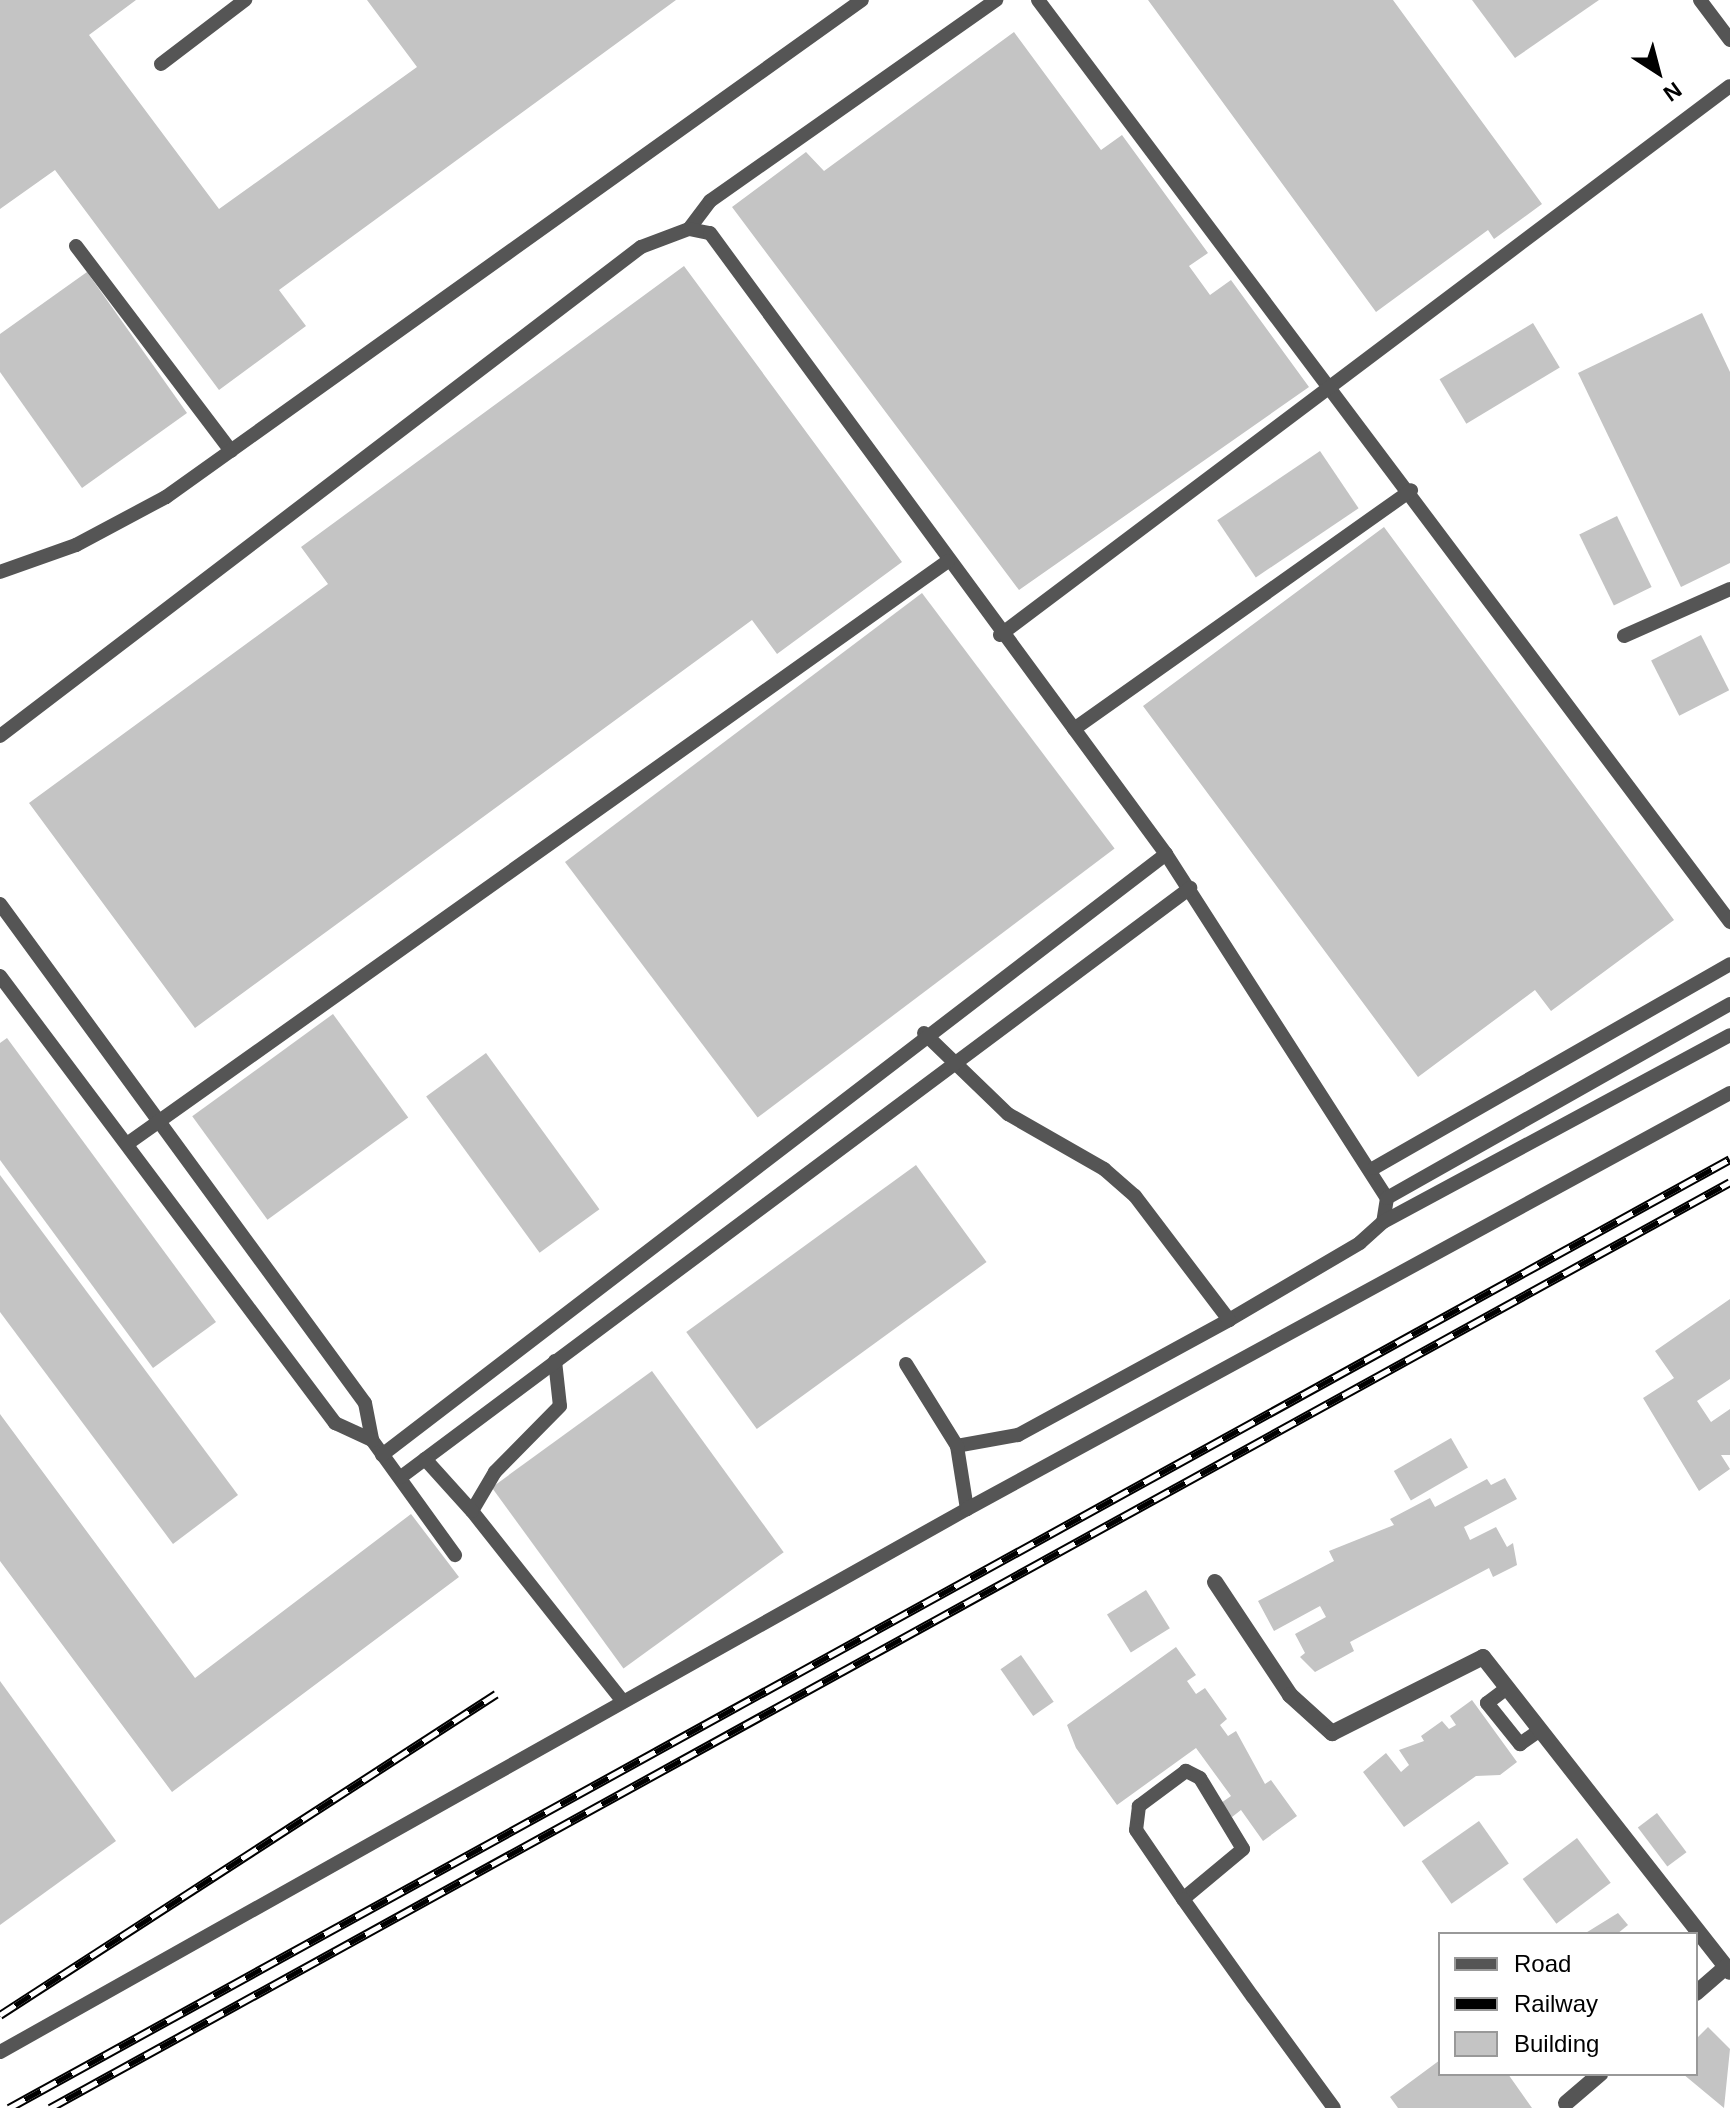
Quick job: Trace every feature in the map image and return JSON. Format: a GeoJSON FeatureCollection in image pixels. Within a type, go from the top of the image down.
{"type":"FeatureCollection","features":[{"type":"Feature","properties":{"kind":"street"},"geometry":{"type":"LineString","coordinates":[[1215,1582],[1290,1695],[1332,1733],[1483,1657],[1728,1970],[1698,1992]]}},
{"type":"Feature","properties":{"kind":"street"},"geometry":{"type":"LineString","coordinates":[[1566,2103],[1598,2076]]}},
{"type":"Feature","properties":{"kind":"lane"},"geometry":{"type":"LineString","coordinates":[[161,64],[245,0]]}},
{"type":"Feature","properties":{"kind":"lane"},"geometry":{"type":"LineString","coordinates":[[0,572],[89,538],[166,497],[862,0]]}},
{"type":"Feature","properties":{"kind":"lane"},"geometry":{"type":"LineString","coordinates":[[689,229],[710,201],[996,0]]}},
{"type":"Feature","properties":{"kind":"lane"},"geometry":{"type":"LineString","coordinates":[[1038,0],[1411,490],[1730,922]]}},
{"type":"Feature","properties":{"kind":"lane"},"geometry":{"type":"LineString","coordinates":[[1700,0],[1730,40]]}},
{"type":"Feature","properties":{"kind":"lane"},"geometry":{"type":"LineString","coordinates":[[1000,635],[1332,389],[1730,86]]}},
{"type":"Feature","properties":{"kind":"lane"},"geometry":{"type":"LineString","coordinates":[[0,736],[641,247],[689,229],[710,233],[727,249],[1000,635],[1074,729],[1190,888],[1374,1168],[1387,1198],[1383,1222]]}},
{"type":"Feature","properties":{"kind":"lane"},"geometry":{"type":"LineString","coordinates":[[76,246],[231,451]]}},
{"type":"Feature","properties":{"kind":"lane"},"geometry":{"type":"LineString","coordinates":[[1074,729],[1411,490]]}},
{"type":"Feature","properties":{"kind":"lane"},"geometry":{"type":"LineString","coordinates":[[127,1144],[948,561]]}},
{"type":"Feature","properties":{"kind":"lane"},"geometry":{"type":"LineString","coordinates":[[1624,636],[1730,589]]}},
{"type":"Feature","properties":{"kind":"lane"},"geometry":{"type":"LineString","coordinates":[[382,1455],[924,1033],[1166,854]]}},
{"type":"Feature","properties":{"kind":"lane"},"geometry":{"type":"LineString","coordinates":[[401,1477],[1190,888]]}},
{"type":"Feature","properties":{"kind":"lane"},"geometry":{"type":"LineString","coordinates":[[0,904],[365,1403],[372,1440],[455,1555]]}},
{"type":"Feature","properties":{"kind":"lane"},"geometry":{"type":"LineString","coordinates":[[1374,1168],[1730,964]]}},
{"type":"Feature","properties":{"kind":"lane"},"geometry":{"type":"LineString","coordinates":[[0,976],[335,1423],[372,1440]]}},
{"type":"Feature","properties":{"kind":"lane"},"geometry":{"type":"LineString","coordinates":[[1387,1198],[1730,1004]]}},
{"type":"Feature","properties":{"kind":"lane"},"geometry":{"type":"LineString","coordinates":[[924,1033],[950,1066],[1008,1114],[1104,1169],[1135,1196],[1229,1320]]}},
{"type":"Feature","properties":{"kind":"lane"},"geometry":{"type":"LineString","coordinates":[[957,1446],[1018,1435],[1229,1320],[1383,1222],[1730,1035]]}},
{"type":"Feature","properties":{"kind":"lane"},"geometry":{"type":"LineString","coordinates":[[0,2052],[622,1700],[1730,1093]]}},
{"type":"Feature","properties":{"kind":"lane"},"geometry":{"type":"LineString","coordinates":[[472,1511],[495,1472],[560,1406],[555,1361]]}},
{"type":"Feature","properties":{"kind":"lane"},"geometry":{"type":"LineString","coordinates":[[906,1364],[957,1446],[967,1509]]}},
{"type":"Feature","properties":{"kind":"lane"},"geometry":{"type":"LineString","coordinates":[[425,1459],[472,1511],[622,1700]]}},
{"type":"Feature","properties":{"kind":"lane"},"geometry":{"type":"LineString","coordinates":[[1507,1688],[1487,1703],[1520,1744],[1540,1730]]}},
{"type":"Feature","properties":{"kind":"lane"},"geometry":{"type":"LineString","coordinates":[[1183,1899],[1243,1849],[1200,1778],[1186,1771],[1139,1806],[1133,1822],[1183,1899],[1334,2108]]}},
{"type":"Feature","properties":{"kind":"building"},"geometry":{"type":"Polygon","coordinates":[[[0,0],[136,0],[89,35],[219,209],[417,67],[367,0],[676,0],[279,290],[306,326],[219,390],[55,170],[0,209],[0,0]]]}},
{"type":"Feature","properties":{"kind":"building"},"geometry":{"type":"Polygon","coordinates":[[[1148,0],[1393,0],[1542,204],[1494,239],[1488,230],[1376,312],[1148,0]]]}},
{"type":"Feature","properties":{"kind":"building"},"geometry":{"type":"Polygon","coordinates":[[[1472,0],[1599,0],[1515,58],[1472,0]]]}},
{"type":"Feature","properties":{"kind":"building"},"geometry":{"type":"Polygon","coordinates":[[[1014,32],[1101,150],[1122,135],[1208,253],[1189,266],[1210,295],[1231,280],[1309,387],[1019,590],[732,207],[806,152],[824,171],[1014,32]]]}},
{"type":"Feature","properties":{"kind":"building"},"geometry":{"type":"Polygon","coordinates":[[[684,266],[902,562],[777,654],[752,620],[195,1028],[29,803],[328,584],[301,547],[684,266]]]}},
{"type":"Feature","properties":{"kind":"building"},"geometry":{"type":"Polygon","coordinates":[[[87,272],[187,413],[82,488],[0,372],[0,334],[87,272]]]}},
{"type":"Feature","properties":{"kind":"building"},"geometry":{"type":"Polygon","coordinates":[[[1702,313],[1730,372],[1730,563],[1681,587],[1578,373],[1702,313]]]}},
{"type":"Feature","properties":{"kind":"building"},"geometry":{"type":"Polygon","coordinates":[[[1533,323],[1560,368],[1466,424],[1440,379],[1533,323]]]}},
{"type":"Feature","properties":{"kind":"building"},"geometry":{"type":"Polygon","coordinates":[[[1320,451],[1359,508],[1256,578],[1217,520],[1320,451]]]}},
{"type":"Feature","properties":{"kind":"building"},"geometry":{"type":"Polygon","coordinates":[[[1617,516],[1652,587],[1614,605],[1579,534],[1617,516]]]}},
{"type":"Feature","properties":{"kind":"building"},"geometry":{"type":"Polygon","coordinates":[[[1384,527],[1674,920],[1551,1011],[1535,990],[1418,1077],[1143,706],[1384,527]]]}},
{"type":"Feature","properties":{"kind":"building"},"geometry":{"type":"Polygon","coordinates":[[[922,593],[1115,849],[758,1118],[565,862],[922,593]]]}},
{"type":"Feature","properties":{"kind":"building"},"geometry":{"type":"Polygon","coordinates":[[[1701,635],[1729,690],[1679,716],[1651,660],[1701,635]]]}},
{"type":"Feature","properties":{"kind":"building"},"geometry":{"type":"Polygon","coordinates":[[[333,1014],[408,1118],[267,1220],[192,1116],[333,1014]]]}},
{"type":"Feature","properties":{"kind":"building"},"geometry":{"type":"Polygon","coordinates":[[[7,1038],[216,1322],[153,1368],[0,1160],[0,1043],[7,1038]]]}},
{"type":"Feature","properties":{"kind":"building"},"geometry":{"type":"Polygon","coordinates":[[[486,1053],[599,1209],[540,1253],[426,1096],[486,1053]]]}},
{"type":"Feature","properties":{"kind":"building"},"geometry":{"type":"Polygon","coordinates":[[[916,1165],[987,1262],[757,1429],[686,1332],[916,1165]]]}},
{"type":"Feature","properties":{"kind":"building"},"geometry":{"type":"Polygon","coordinates":[[[0,1175],[238,1495],[173,1544],[0,1312],[0,1175]]]}},
{"type":"Feature","properties":{"kind":"building"},"geometry":{"type":"Polygon","coordinates":[[[1730,1299],[1730,1379],[1697,1401],[1711,1422],[1730,1409],[1730,1455],[1721,1455],[1730,1469],[1699,1491],[1643,1398],[1674,1378],[1655,1351],[1730,1299]]]}},
{"type":"Feature","properties":{"kind":"building"},"geometry":{"type":"Polygon","coordinates":[[[652,1371],[784,1552],[623,1669],[492,1487],[652,1371]]]}},
{"type":"Feature","properties":{"kind":"building"},"geometry":{"type":"Polygon","coordinates":[[[0,1414],[195,1678],[411,1514],[459,1577],[172,1792],[0,1561],[0,1414]]]}},
{"type":"Feature","properties":{"kind":"building"},"geometry":{"type":"Polygon","coordinates":[[[1451,1438],[1468,1467],[1411,1500],[1394,1471],[1451,1438]]]}},
{"type":"Feature","properties":{"kind":"building"},"geometry":{"type":"Polygon","coordinates":[[[1505,1478],[1517,1499],[1464,1527],[1470,1540],[1496,1527],[1507,1547],[1513,1543],[1517,1565],[1493,1577],[1489,1568],[1350,1642],[1354,1651],[1315,1672],[1300,1657],[1305,1653],[1295,1634],[1326,1617],[1320,1606],[1274,1631],[1258,1601],[1334,1561],[1329,1551],[1394,1525],[1390,1519],[1430,1498],[1435,1507],[1487,1479],[1491,1485],[1505,1478]]]}},
{"type":"Feature","properties":{"kind":"building"},"geometry":{"type":"Polygon","coordinates":[[[1146,1590],[1170,1628],[1131,1653],[1107,1614],[1146,1590]]]}},
{"type":"Feature","properties":{"kind":"building"},"geometry":{"type":"Polygon","coordinates":[[[1176,1647],[1196,1675],[1187,1681],[1196,1694],[1205,1688],[1227,1719],[1220,1725],[1228,1736],[1236,1731],[1265,1784],[1271,1780],[1297,1816],[1263,1841],[1241,1810],[1232,1817],[1221,1803],[1231,1796],[1196,1748],[1117,1805],[1076,1748],[1067,1725],[1176,1647]]]}},
{"type":"Feature","properties":{"kind":"building"},"geometry":{"type":"Polygon","coordinates":[[[1021,1655],[1054,1702],[1033,1716],[1001,1669],[1021,1655]]]}},
{"type":"Feature","properties":{"kind":"building"},"geometry":{"type":"Polygon","coordinates":[[[0,1681],[116,1841],[0,1925],[0,1681]]]}},
{"type":"Feature","properties":{"kind":"building"},"geometry":{"type":"Polygon","coordinates":[[[1472,1700],[1517,1762],[1500,1775],[1476,1776],[1404,1827],[1363,1772],[1386,1753],[1401,1772],[1409,1765],[1399,1750],[1424,1741],[1421,1736],[1442,1721],[1449,1729],[1456,1725],[1450,1716],[1472,1700]]]}},
{"type":"Feature","properties":{"kind":"building"},"geometry":{"type":"Polygon","coordinates":[[[1657,1813],[1686,1852],[1667,1867],[1638,1827],[1657,1813]]]}},
{"type":"Feature","properties":{"kind":"building"},"geometry":{"type":"Polygon","coordinates":[[[1479,1821],[1509,1864],[1451,1904],[1422,1861],[1479,1821]]]}},
{"type":"Feature","properties":{"kind":"building"},"geometry":{"type":"Polygon","coordinates":[[[1577,1838],[1611,1883],[1556,1924],[1523,1879],[1577,1838]]]}},
{"type":"Feature","properties":{"kind":"building"},"geometry":{"type":"Polygon","coordinates":[[[1618,1913],[1628,1925],[1619,1932],[1587,1932],[1618,1913]]]}},
{"type":"Feature","properties":{"kind":"building"},"geometry":{"type":"Polygon","coordinates":[[[1708,2027],[1730,2049],[1724,2108],[1685,2076],[1698,2076],[1698,2037],[1708,2027]]]}},
{"type":"Feature","properties":{"kind":"building"},"geometry":{"type":"Polygon","coordinates":[[[1438,2061],[1438,2076],[1509,2076],[1532,2108],[1398,2108],[1390,2097],[1438,2061]]]}},
{"type":"Feature","properties":{"kind":"railway"},"geometry":{"type":"LineString","coordinates":[[9,2108],[1730,1159]]}},
{"type":"Feature","properties":{"kind":"railway"},"geometry":{"type":"LineString","coordinates":[[50,2108],[1730,1182]]}},
{"type":"Feature","properties":{"kind":"railway"},"geometry":{"type":"LineString","coordinates":[[0,2015],[496,1694]]}}]}
